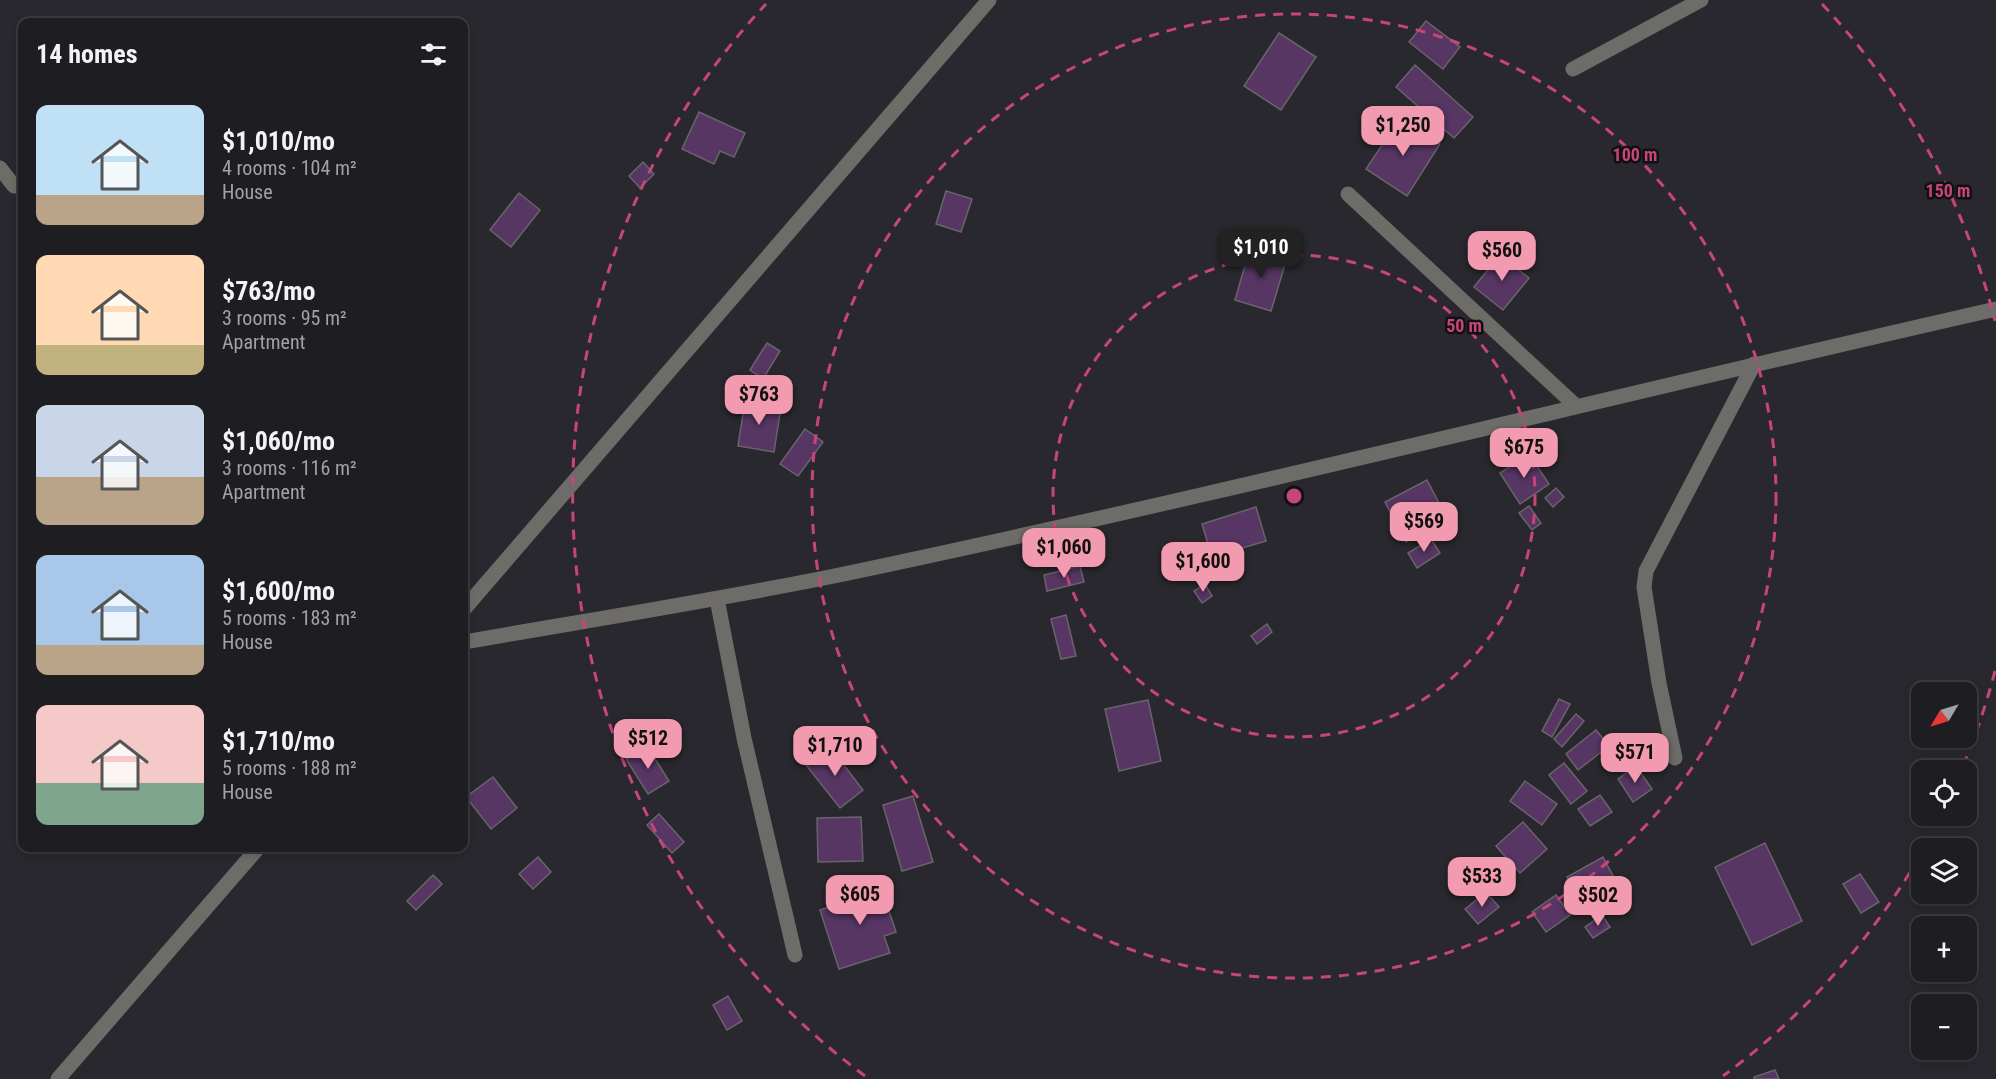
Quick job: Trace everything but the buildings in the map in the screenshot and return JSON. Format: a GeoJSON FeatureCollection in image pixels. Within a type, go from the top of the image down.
{"type":"FeatureCollection","features":[{"type":"Feature","properties":{"kind":"street"},"geometry":{"type":"LineString","coordinates":[[468,604],[989,0]]}},
{"type":"Feature","properties":{"kind":"street"},"geometry":{"type":"LineString","coordinates":[[1573,69],[1701,0]]}},
{"type":"Feature","properties":{"kind":"street"},"geometry":{"type":"LineString","coordinates":[[0,168],[14,186]]}},
{"type":"Feature","properties":{"kind":"street"},"geometry":{"type":"LineString","coordinates":[[1347,194],[1576,406]]}},
{"type":"Feature","properties":{"kind":"street"},"geometry":{"type":"LineString","coordinates":[[468,641],[717,599],[844,573],[1294,474],[1754,364],[1996,309]]}},
{"type":"Feature","properties":{"kind":"street"},"geometry":{"type":"LineString","coordinates":[[1675,758],[1650,630],[1644,587],[1646,571],[1754,364]]}},
{"type":"Feature","properties":{"kind":"street"},"geometry":{"type":"LineString","coordinates":[[717,599],[744,738],[795,955]]}},
{"type":"Feature","properties":{"kind":"street"},"geometry":{"type":"LineString","coordinates":[[58,1079],[255,852]]}}]}
